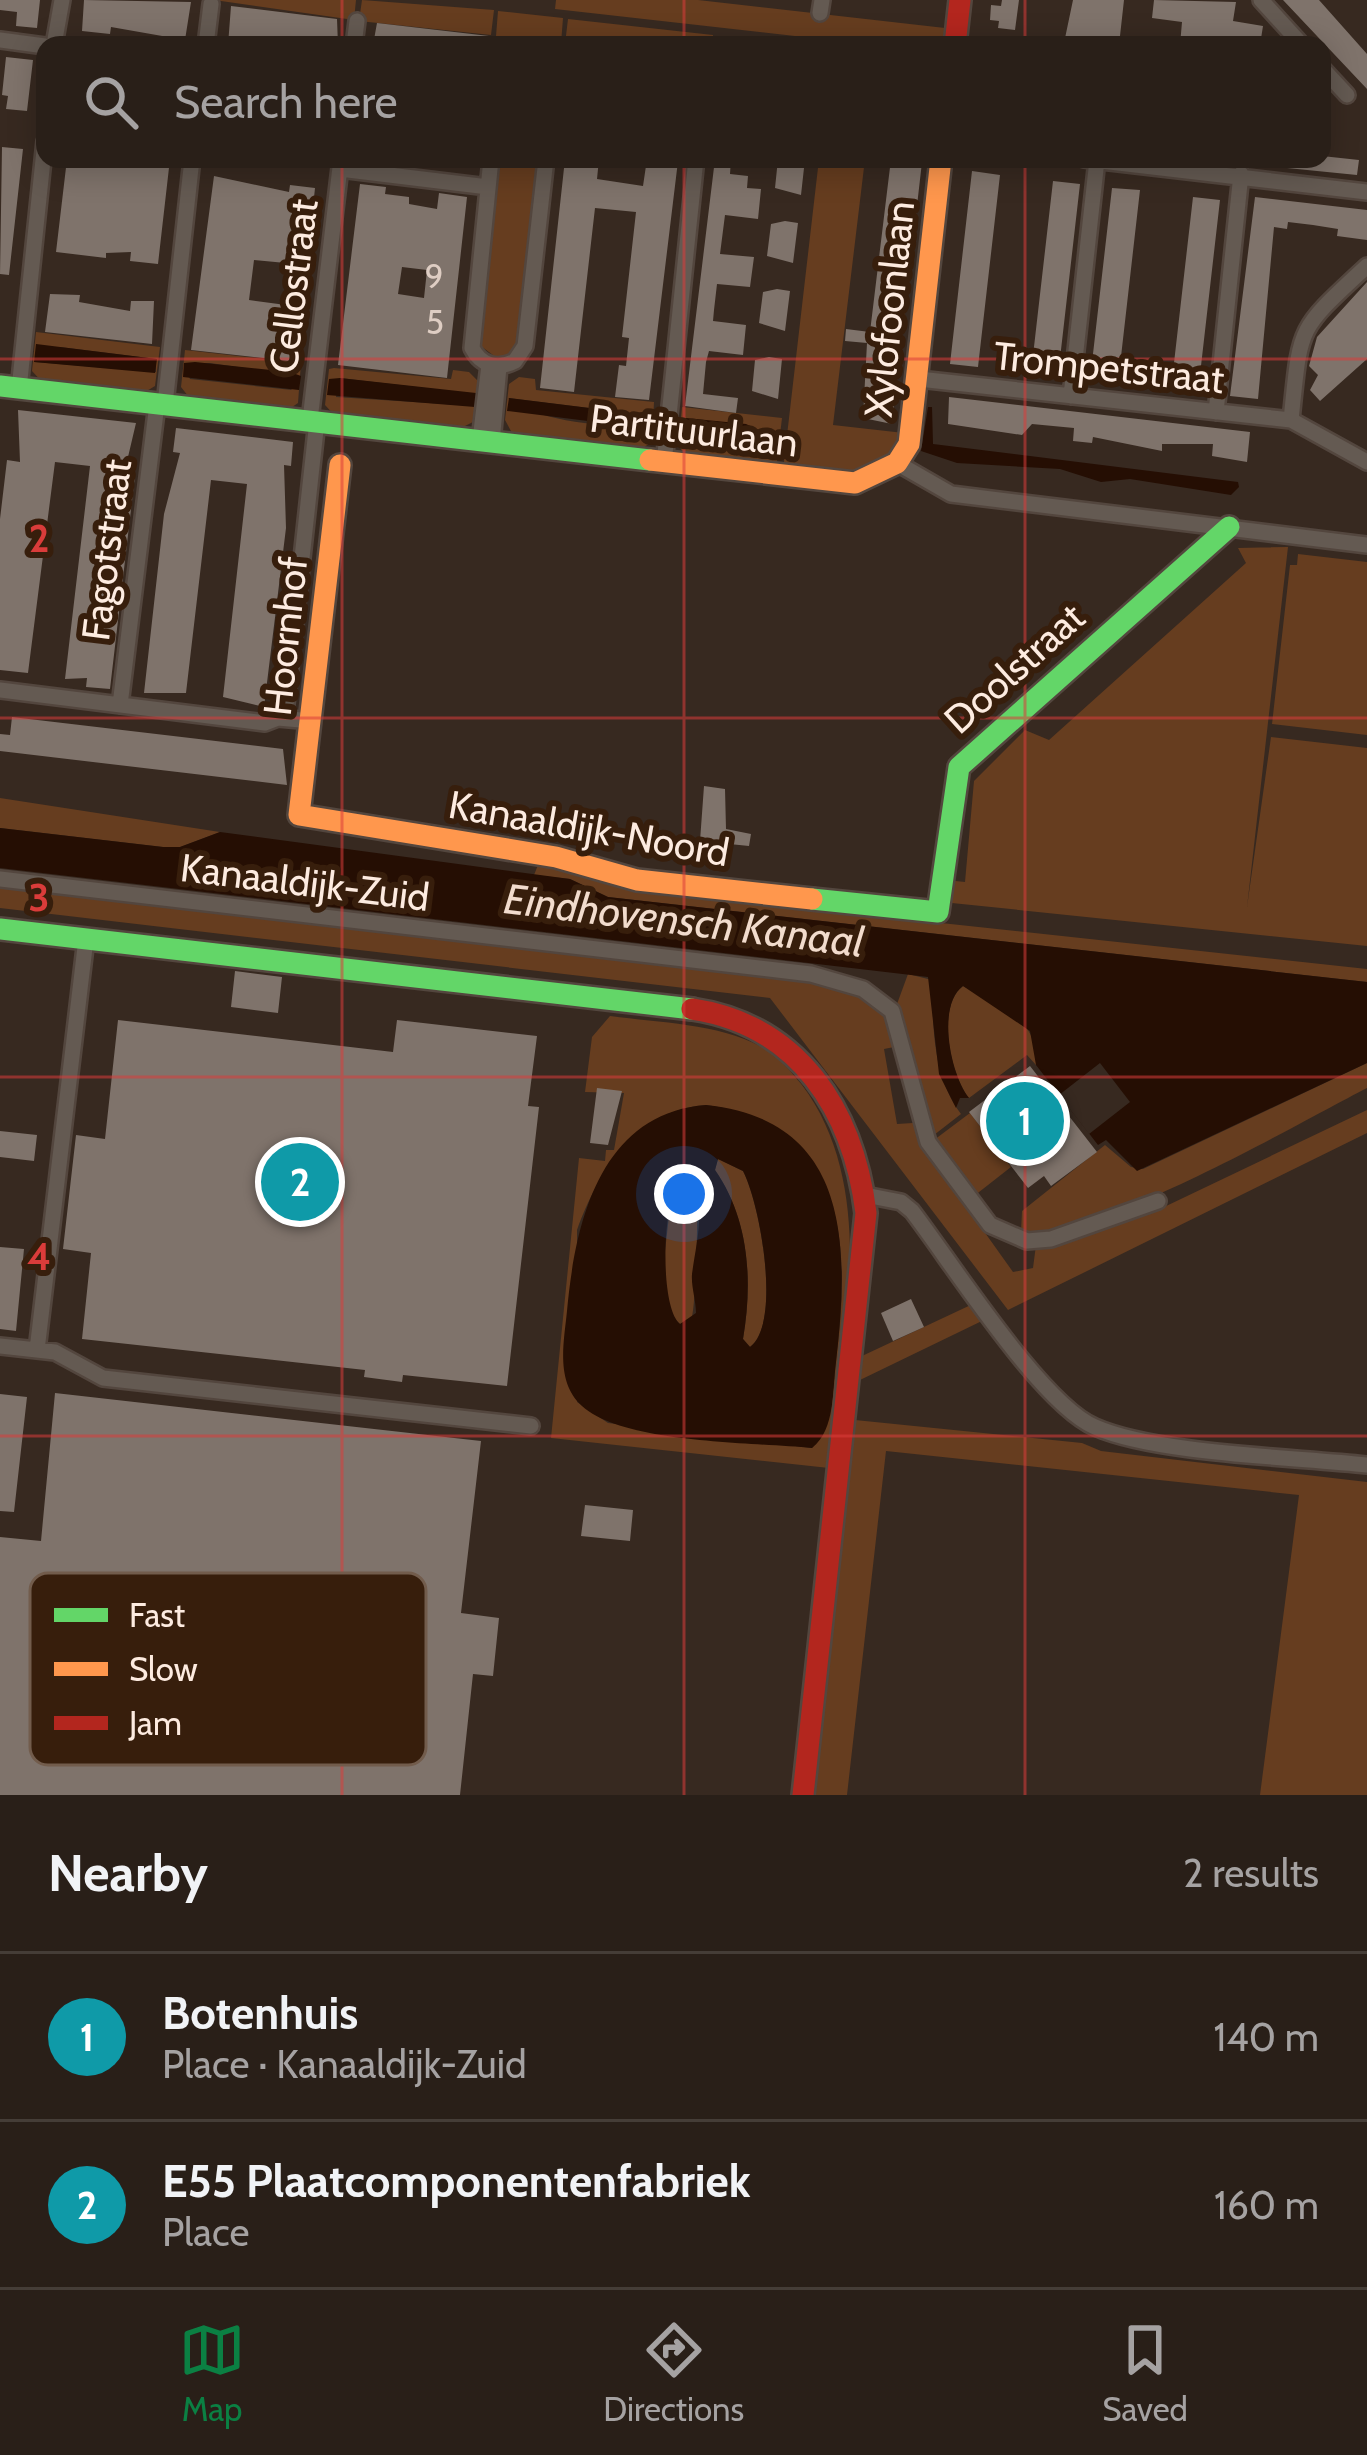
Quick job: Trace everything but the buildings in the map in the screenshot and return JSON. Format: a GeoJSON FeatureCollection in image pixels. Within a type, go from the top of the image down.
{"type":"FeatureCollection","features":[{"type":"Feature","properties":{"kind":"street"},"geometry":{"type":"LineString","coordinates":[[56,36],[62,0]]}},
{"type":"Feature","properties":{"kind":"street"},"geometry":{"type":"LineString","coordinates":[[956,36],[960,0]]}},
{"type":"Feature","properties":{"kind":"street"},"geometry":{"type":"LineString","coordinates":[[1261,0],[1294,36]]}},
{"type":"Feature","properties":{"kind":"street"},"geometry":{"type":"LineString","coordinates":[[207,36],[211,4]]}},
{"type":"Feature","properties":{"kind":"street"},"geometry":{"type":"LineString","coordinates":[[355,36],[357,21]]}},
{"type":"Feature","properties":{"kind":"street"},"geometry":{"type":"LineString","coordinates":[[0,40],[36,45]]}},
{"type":"Feature","properties":{"kind":"street"},"geometry":{"type":"LineString","coordinates":[[1331,78],[1347,95]]}},
{"type":"Feature","properties":{"kind":"street"},"geometry":{"type":"LineString","coordinates":[[5,391],[41,168]]}},
{"type":"Feature","properties":{"kind":"street"},"geometry":{"type":"LineString","coordinates":[[161,404],[191,168]]}},
{"type":"Feature","properties":{"kind":"street","name":"Cellostraat"},"geometry":{"type":"LineString","coordinates":[[278,718],[286,704],[340,168]]}},
{"type":"Feature","properties":{"kind":"street"},"geometry":{"type":"LineString","coordinates":[[366,168],[488,187]]}},
{"type":"Feature","properties":{"kind":"street"},"geometry":{"type":"LineString","coordinates":[[490,168],[471,337],[476,357],[494,366],[515,362],[524,346],[545,168]]}},
{"type":"Feature","properties":{"kind":"street"},"geometry":{"type":"LineString","coordinates":[[664,464],[695,168]]}},
{"type":"Feature","properties":{"kind":"street","name":"Xylofoonlaan"},"geometry":{"type":"LineString","coordinates":[[897,464],[910,444],[940,168]]}},
{"type":"Feature","properties":{"kind":"street"},"geometry":{"type":"LineString","coordinates":[[1071,396],[1096,168]]}},
{"type":"Feature","properties":{"kind":"street"},"geometry":{"type":"LineString","coordinates":[[1179,168],[1367,192]]}},
{"type":"Feature","properties":{"kind":"street"},"geometry":{"type":"LineString","coordinates":[[1216,412],[1241,174]]}},
{"type":"Feature","properties":{"kind":"street"},"geometry":{"type":"LineString","coordinates":[[1291,420],[1299,338],[1307,321],[1367,266]]}},
{"type":"Feature","properties":{"kind":"street"},"geometry":{"type":"LineString","coordinates":[[486,441],[494,366]]}},
{"type":"Feature","properties":{"kind":"street","name":"Trompetstraat"},"geometry":{"type":"LineString","coordinates":[[919,379],[1291,420],[1367,462]]}},
{"type":"Feature","properties":{"kind":"street","name":"Partituurlaan"},"geometry":{"type":"LineString","coordinates":[[5,391],[314,420],[854,483],[897,464]]}},
{"type":"Feature","properties":{"kind":"street","name":"Fagotstraat"},"geometry":{"type":"LineString","coordinates":[[120,705],[161,404]]}},
{"type":"Feature","properties":{"kind":"street"},"geometry":{"type":"LineString","coordinates":[[897,464],[951,494],[1367,545]]}},
{"type":"Feature","properties":{"kind":"street","name":"Hoornhof"},"geometry":{"type":"LineString","coordinates":[[299,815],[340,465]]}},
{"type":"Feature","properties":{"kind":"street","name":"Doolstraat"},"geometry":{"type":"LineString","coordinates":[[938,912],[958,767],[1228,527]]}},
{"type":"Feature","properties":{"kind":"street"},"geometry":{"type":"LineString","coordinates":[[0,690],[265,722],[278,718],[312,721]]}},
{"type":"Feature","properties":{"kind":"street","name":"Kanaaldijk-Noord"},"geometry":{"type":"LineString","coordinates":[[299,815],[556,857],[568,865],[637,880],[938,912]]}},
{"type":"Feature","properties":{"kind":"street","name":"Kanaaldijk-Zuid"},"geometry":{"type":"LineString","coordinates":[[0,879],[811,974],[851,985],[892,1011],[928,1142],[990,1225],[1027,1241],[1052,1240],[1157,1201]]}},
{"type":"Feature","properties":{"kind":"street"},"geometry":{"type":"LineString","coordinates":[[0,929],[740,1018],[779,1041],[826,1098],[852,1144],[865,1195],[803,1795]]}},
{"type":"Feature","properties":{"kind":"street"},"geometry":{"type":"LineString","coordinates":[[38,1350],[86,939]]}},
{"type":"Feature","properties":{"kind":"street"},"geometry":{"type":"LineString","coordinates":[[865,1195],[902,1202],[912,1211],[1058,1402],[1092,1426],[1131,1438],[1367,1465]]}},
{"type":"Feature","properties":{"kind":"street"},"geometry":{"type":"LineString","coordinates":[[0,1346],[55,1352],[103,1378],[531,1426]]}},
{"type":"Feature","properties":{"kind":"shaded area"},"geometry":{"type":"Polygon","coordinates":[[[214,0],[356,0],[354,20],[214,0]]]}},
{"type":"Feature","properties":{"kind":"shaded area"},"geometry":{"type":"Polygon","coordinates":[[[362,0],[494,10],[491,35],[359,21],[362,0]]]}},
{"type":"Feature","properties":{"kind":"shaded area"},"geometry":{"type":"Polygon","coordinates":[[[556,0],[698,0],[945,28],[944,36],[794,36],[555,9],[556,0]]]}},
{"type":"Feature","properties":{"kind":"shaded area"},"geometry":{"type":"Polygon","coordinates":[[[498,11],[563,18],[562,36],[496,36],[498,11]]]}},
{"type":"Feature","properties":{"kind":"shaded area"},"geometry":{"type":"Polygon","coordinates":[[[568,19],[713,35],[713,36],[566,36],[568,19]]]}},
{"type":"Feature","properties":{"kind":"shaded area"},"geometry":{"type":"Polygon","coordinates":[[[497,168],[538,168],[518,343],[510,354],[497,358],[478,344],[497,168]]]}},
{"type":"Feature","properties":{"kind":"shaded area"},"geometry":{"type":"Polygon","coordinates":[[[818,168],[864,168],[833,425],[904,433],[893,449],[867,468],[836,473],[783,470],[818,168]]]}},
{"type":"Feature","properties":{"kind":"shaded area"},"geometry":{"type":"Polygon","coordinates":[[[36,332],[160,347],[155,386],[140,395],[44,384],[32,371],[36,332]],[[60,347],[35,362],[156,372],[156,359],[60,347]]]}},
{"type":"Feature","properties":{"kind":"shaded area"},"geometry":{"type":"Polygon","coordinates":[[[185,350],[301,363],[298,403],[285,412],[192,401],[181,387],[185,350]],[[184,364],[190,379],[292,390],[274,372],[184,364]]]}},
{"type":"Feature","properties":{"kind":"shaded area"},"geometry":{"type":"Polygon","coordinates":[[[329,369],[451,379],[453,370],[469,372],[479,382],[473,422],[453,432],[337,418],[325,405],[329,369]],[[340,378],[336,397],[475,406],[476,394],[340,378]]]}},
{"type":"Feature","properties":{"kind":"shaded area"},"geometry":{"type":"Polygon","coordinates":[[[519,377],[535,379],[536,390],[654,402],[653,416],[508,398],[539,414],[575,422],[648,429],[653,418],[652,442],[641,449],[512,433],[505,420],[509,384],[519,377]]]}},
{"type":"Feature","properties":{"kind":"shaded area"},"geometry":{"type":"Polygon","coordinates":[[[682,407],[782,418],[776,469],[683,453],[678,444],[682,407]]]}},
{"type":"Feature","properties":{"kind":"shaded area"},"geometry":{"type":"Polygon","coordinates":[[[1288,547],[1247,907],[1271,737],[1367,748],[1367,946],[942,902],[946,880],[965,882],[974,781],[1025,730],[1049,740],[1246,563],[1238,548],[1288,547]]]}},
{"type":"Feature","properties":{"kind":"shaded area"},"geometry":{"type":"Polygon","coordinates":[[[1298,554],[1367,562],[1367,735],[1272,724],[1290,565],[1297,565],[1298,554]]]}},
{"type":"Feature","properties":{"kind":"shaded area"},"geometry":{"type":"Polygon","coordinates":[[[0,798],[220,832],[180,847],[163,847],[0,828],[0,798]]]}},
{"type":"Feature","properties":{"kind":"shaded area"},"geometry":{"type":"Polygon","coordinates":[[[538,865],[904,919],[1367,969],[1367,982],[608,897],[570,879],[534,875],[538,865]]]}},
{"type":"Feature","properties":{"kind":"shaded area"},"geometry":{"type":"Polygon","coordinates":[[[0,886],[795,978],[845,990],[881,1013],[899,1046],[884,1049],[897,1124],[913,1123],[926,1150],[1013,1272],[1033,1268],[1036,1245],[1162,1208],[1367,1110],[1367,1133],[1008,1310],[770,998],[0,908],[0,886]]]}},
{"type":"Feature","properties":{"kind":"shaded area"},"geometry":{"type":"Polygon","coordinates":[[[908,974],[932,980],[939,1067],[961,1114],[934,1135],[921,1111],[897,1004],[908,974]]]}},
{"type":"Feature","properties":{"kind":"shaded area"},"geometry":{"type":"Polygon","coordinates":[[[963,986],[1014,1015],[1036,1049],[1036,1065],[1027,1055],[969,1098],[956,1074],[948,1024],[955,996],[963,986]]]}},
{"type":"Feature","properties":{"kind":"shaded area"},"geometry":{"type":"Polygon","coordinates":[[[610,1016],[688,1025],[744,1039],[784,1064],[826,1127],[841,1172],[850,1270],[829,1468],[551,1438],[579,1158],[605,1161],[606,1150],[614,1150],[624,1093],[585,1092],[592,1037],[610,1016]],[[706,1105],[660,1118],[609,1165],[586,1208],[577,1230],[577,1402],[608,1423],[812,1448],[820,1436],[832,1398],[841,1301],[837,1223],[826,1188],[809,1158],[784,1134],[750,1116],[706,1105]]]}},
{"type":"Feature","properties":{"kind":"shaded area"},"geometry":{"type":"Polygon","coordinates":[[[1367,1063],[1367,1088],[1245,1153],[1096,1219],[1054,1231],[1021,1233],[1022,1211],[1105,1145],[1131,1167],[1143,1169],[1367,1063]]]}},
{"type":"Feature","properties":{"kind":"shaded area"},"geometry":{"type":"Polygon","coordinates":[[[970,1113],[1011,1167],[974,1196],[934,1140],[970,1113]]]}},
{"type":"Feature","properties":{"kind":"shaded area"},"geometry":{"type":"Polygon","coordinates":[[[718,1159],[743,1171],[761,1235],[765,1314],[760,1334],[750,1347],[743,1339],[748,1295],[745,1251],[735,1209],[715,1170],[718,1159]]]}},
{"type":"Feature","properties":{"kind":"shaded area"},"geometry":{"type":"Polygon","coordinates":[[[687,1180],[697,1193],[695,1281],[691,1320],[680,1324],[666,1298],[664,1264],[670,1195],[675,1184],[687,1180]]]}},
{"type":"Feature","properties":{"kind":"shaded area"},"geometry":{"type":"Polygon","coordinates":[[[975,1303],[986,1319],[860,1380],[862,1356],[975,1303]]]}},
{"type":"Feature","properties":{"kind":"shaded area"},"geometry":{"type":"Polygon","coordinates":[[[855,1420],[1082,1443],[1101,1451],[1367,1482],[1367,1795],[1260,1795],[1299,1495],[886,1451],[847,1795],[812,1795],[855,1420]]]}},
{"type":"Feature","properties":{"kind":"water"},"geometry":{"type":"Polygon","coordinates":[[[36,344],[157,359],[155,373],[34,362],[36,344]]]}},
{"type":"Feature","properties":{"kind":"water"},"geometry":{"type":"Polygon","coordinates":[[[184,363],[290,372],[301,376],[299,390],[183,377],[184,363]]]}},
{"type":"Feature","properties":{"kind":"water"},"geometry":{"type":"Polygon","coordinates":[[[329,379],[476,393],[475,407],[327,395],[329,379]]]}},
{"type":"Feature","properties":{"kind":"water"},"geometry":{"type":"Polygon","coordinates":[[[509,398],[654,416],[652,429],[507,411],[509,398]]]}},
{"type":"Feature","properties":{"kind":"water"},"geometry":{"type":"Polygon","coordinates":[[[928,407],[932,407],[933,444],[1238,482],[1239,487],[1231,495],[1130,479],[1101,482],[1060,469],[957,463],[921,451],[928,407]]]}},
{"type":"Feature","properties":{"kind":"water"},"geometry":{"type":"Polygon","coordinates":[[[686,418],[746,424],[765,433],[746,439],[680,433],[686,418]]]}},
{"type":"Feature","properties":{"kind":"water","name":"Eindhovensch Kanaal"},"geometry":{"type":"Polygon","coordinates":[[[0,828],[163,847],[180,847],[220,832],[570,879],[608,897],[1367,982],[1367,1063],[1137,1171],[1106,1140],[1098,1145],[1036,1065],[1030,1031],[963,986],[955,996],[948,1024],[952,1058],[969,1098],[960,1098],[956,1108],[939,1074],[928,977],[0,868],[0,828]]]}},
{"type":"Feature","properties":{"kind":"water"},"geometry":{"type":"Polygon","coordinates":[[[706,1105],[754,1116],[790,1135],[815,1163],[831,1196],[842,1276],[840,1319],[829,1420],[812,1448],[691,1439],[627,1428],[582,1406],[568,1385],[564,1336],[577,1243],[587,1209],[618,1150],[641,1128],[670,1113],[706,1105]],[[718,1159],[715,1170],[735,1209],[745,1251],[748,1295],[743,1339],[750,1347],[760,1334],[765,1314],[761,1234],[743,1171],[718,1159]],[[681,1180],[670,1207],[666,1252],[669,1297],[680,1324],[696,1313],[692,1274],[699,1217],[694,1184],[681,1180]]]}},
{"type":"Feature","properties":{"kind":"pier"},"geometry":{"type":"Polygon","coordinates":[[[1100,1063],[1130,1102],[1089,1134],[1059,1095],[1100,1063]]]}},
{"type":"Feature","properties":{"kind":"traffic: fast"},"geometry":{"type":"LineString","coordinates":[[0,386],[650,460]]}},
{"type":"Feature","properties":{"kind":"traffic: fast"},"geometry":{"type":"LineString","coordinates":[[812,899],[938,912],[959,767],[1229,527]]}},
{"type":"Feature","properties":{"kind":"traffic: fast"},"geometry":{"type":"LineString","coordinates":[[0,929],[692,1009]]}},
{"type":"Feature","properties":{"kind":"traffic: slow"},"geometry":{"type":"LineString","coordinates":[[650,460],[855,483],[897,463],[909,444],[940,168]]}},
{"type":"Feature","properties":{"kind":"traffic: slow"},"geometry":{"type":"LineString","coordinates":[[340,465],[299,815],[556,857],[637,880],[812,899]]}},
{"type":"Feature","properties":{"kind":"traffic: jam"},"geometry":{"type":"LineString","coordinates":[[956,36],[960,0]]}},
{"type":"Feature","properties":{"kind":"traffic: jam"},"geometry":{"type":"LineString","coordinates":[[692,1009],[730,1018],[762,1033],[791,1053],[814,1078],[848,1140],[866,1213],[803,1795]]}},
{"type":"Feature","properties":{"kind":"place","name":"Botenhuis"},"geometry":{"type":"Point","coordinates":[1025,1121]}},
{"type":"Feature","properties":{"kind":"place","name":"E55 Plaatcomponentenfabriek"},"geometry":{"type":"Point","coordinates":[300,1182]}}]}
